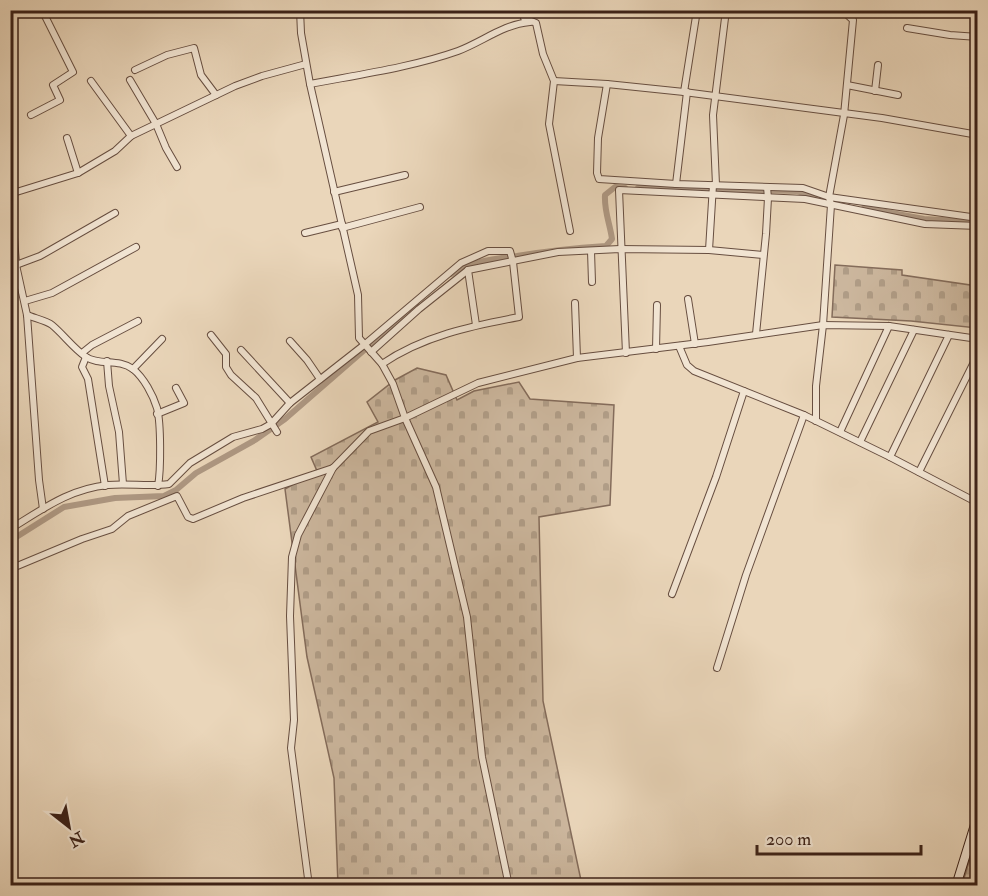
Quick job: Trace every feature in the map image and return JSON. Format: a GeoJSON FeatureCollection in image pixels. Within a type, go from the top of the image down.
{"type":"FeatureCollection","features":[{"type":"Feature","properties":{"kind":"street"},"geometry":{"type":"LineString","coordinates":[[31,115],[60,100],[54,86],[73,72],[42,10]]}},
{"type":"Feature","properties":{"kind":"street"},"geometry":{"type":"LineString","coordinates":[[300,10],[301,33],[310,84],[358,295],[359,338],[382,364],[393,384],[405,418],[436,487],[467,617],[482,757],[509,885]]}},
{"type":"Feature","properties":{"kind":"street"},"geometry":{"type":"LineString","coordinates":[[523,10],[524,18],[530,22]]}},
{"type":"Feature","properties":{"kind":"street"},"geometry":{"type":"LineString","coordinates":[[676,184],[697,10]]}},
{"type":"Feature","properties":{"kind":"street"},"geometry":{"type":"LineString","coordinates":[[709,250],[714,185],[714,96],[726,10]]}},
{"type":"Feature","properties":{"kind":"street"},"geometry":{"type":"LineString","coordinates":[[816,421],[816,386],[823,325],[831,205],[829,197],[844,115],[853,20],[842,10]]}},
{"type":"Feature","properties":{"kind":"street"},"geometry":{"type":"LineString","coordinates":[[310,84],[370,73],[458,51],[514,25],[536,23],[543,54],[554,81],[549,124],[570,231]]}},
{"type":"Feature","properties":{"kind":"street"},"geometry":{"type":"LineString","coordinates":[[907,28],[978,38]]}},
{"type":"Feature","properties":{"kind":"street"},"geometry":{"type":"LineString","coordinates":[[135,69],[167,55],[194,48],[201,75],[216,95]]}},
{"type":"Feature","properties":{"kind":"street"},"geometry":{"type":"LineString","coordinates":[[10,195],[78,172],[115,151],[131,136],[261,75],[306,64]]}},
{"type":"Feature","properties":{"kind":"street"},"geometry":{"type":"LineString","coordinates":[[874,91],[878,65]]}},
{"type":"Feature","properties":{"kind":"street"},"geometry":{"type":"LineString","coordinates":[[130,80],[156,123],[177,167]]}},
{"type":"Feature","properties":{"kind":"street"},"geometry":{"type":"LineString","coordinates":[[91,81],[131,136]]}},
{"type":"Feature","properties":{"kind":"street"},"geometry":{"type":"LineString","coordinates":[[554,81],[686,92],[844,115],[882,118],[978,135]]}},
{"type":"Feature","properties":{"kind":"street"},"geometry":{"type":"LineString","coordinates":[[607,84],[598,138],[598,179],[803,188],[829,197],[978,218]]}},
{"type":"Feature","properties":{"kind":"street"},"geometry":{"type":"LineString","coordinates":[[847,85],[898,94]]}},
{"type":"Feature","properties":{"kind":"street"},"geometry":{"type":"LineString","coordinates":[[67,138],[78,172]]}},
{"type":"Feature","properties":{"kind":"street"},"geometry":{"type":"LineString","coordinates":[[334,192],[405,175]]}},
{"type":"Feature","properties":{"kind":"street"},"geometry":{"type":"LineString","coordinates":[[620,179],[620,249],[626,353]]}},
{"type":"Feature","properties":{"kind":"street"},"geometry":{"type":"LineString","coordinates":[[756,334],[768,198],[767,187]]}},
{"type":"Feature","properties":{"kind":"street"},"geometry":{"type":"LineString","coordinates":[[619,190],[805,199],[926,224],[978,226]]}},
{"type":"Feature","properties":{"kind":"street"},"geometry":{"type":"LineString","coordinates":[[305,233],[420,207]]}},
{"type":"Feature","properties":{"kind":"street"},"geometry":{"type":"LineString","coordinates":[[16,265],[40,256],[115,213]]}},
{"type":"Feature","properties":{"kind":"street"},"geometry":{"type":"LineString","coordinates":[[10,224],[27,315],[43,509]]}},
{"type":"Feature","properties":{"kind":"street"},"geometry":{"type":"LineString","coordinates":[[25,301],[52,293],[136,247]]}},
{"type":"Feature","properties":{"kind":"street"},"geometry":{"type":"LineString","coordinates":[[371,352],[419,309],[468,270],[558,252],[620,249],[709,250],[763,255]]}},
{"type":"Feature","properties":{"kind":"street"},"geometry":{"type":"LineString","coordinates":[[10,529],[66,495],[123,484],[158,486],[169,484],[190,463],[233,437],[262,429],[271,424],[290,403],[364,345],[461,263],[488,251],[510,252],[519,317],[476,325],[418,343],[382,364]]}},
{"type":"Feature","properties":{"kind":"street"},"geometry":{"type":"LineString","coordinates":[[591,251],[592,282]]}},
{"type":"Feature","properties":{"kind":"street"},"geometry":{"type":"LineString","coordinates":[[468,270],[476,325]]}},
{"type":"Feature","properties":{"kind":"street"},"geometry":{"type":"LineString","coordinates":[[688,299],[695,344]]}},
{"type":"Feature","properties":{"kind":"street"},"geometry":{"type":"LineString","coordinates":[[575,303],[577,358]]}},
{"type":"Feature","properties":{"kind":"street"},"geometry":{"type":"LineString","coordinates":[[656,349],[657,305]]}},
{"type":"Feature","properties":{"kind":"street"},"geometry":{"type":"LineString","coordinates":[[27,315],[51,324],[84,355],[99,363],[110,361],[132,369],[148,386],[157,414],[160,474],[158,486]]}},
{"type":"Feature","properties":{"kind":"street"},"geometry":{"type":"LineString","coordinates":[[105,486],[88,379],[82,367],[84,355],[92,345],[138,321]]}},
{"type":"Feature","properties":{"kind":"street"},"geometry":{"type":"LineString","coordinates":[[309,885],[291,748],[294,720],[290,616],[292,557],[298,535],[333,468],[369,430],[405,418],[478,383],[577,358],[695,344],[823,325],[889,326],[978,339]]}},
{"type":"Feature","properties":{"kind":"street"},"geometry":{"type":"LineString","coordinates":[[840,432],[889,326]]}},
{"type":"Feature","properties":{"kind":"street"},"geometry":{"type":"LineString","coordinates":[[860,442],[914,330]]}},
{"type":"Feature","properties":{"kind":"street"},"geometry":{"type":"LineString","coordinates":[[211,335],[226,354],[226,367],[231,375],[256,398],[277,432]]}},
{"type":"Feature","properties":{"kind":"street"},"geometry":{"type":"LineString","coordinates":[[890,457],[949,335]]}},
{"type":"Feature","properties":{"kind":"street"},"geometry":{"type":"LineString","coordinates":[[132,369],[162,339]]}},
{"type":"Feature","properties":{"kind":"street"},"geometry":{"type":"LineString","coordinates":[[290,341],[320,379]]}},
{"type":"Feature","properties":{"kind":"street"},"geometry":{"type":"LineString","coordinates":[[679,346],[687,365],[694,371],[804,415],[978,502]]}},
{"type":"Feature","properties":{"kind":"street"},"geometry":{"type":"LineString","coordinates":[[240,350],[290,403]]}},
{"type":"Feature","properties":{"kind":"street"},"geometry":{"type":"LineString","coordinates":[[919,472],[978,354]]}},
{"type":"Feature","properties":{"kind":"street"},"geometry":{"type":"LineString","coordinates":[[107,361],[109,386],[119,432],[123,484]]}},
{"type":"Feature","properties":{"kind":"street"},"geometry":{"type":"LineString","coordinates":[[157,414],[184,403],[176,388]]}},
{"type":"Feature","properties":{"kind":"street"},"geometry":{"type":"LineString","coordinates":[[672,594],[716,477],[744,391]]}},
{"type":"Feature","properties":{"kind":"street"},"geometry":{"type":"LineString","coordinates":[[717,668],[746,575],[804,415]]}},
{"type":"Feature","properties":{"kind":"street"},"geometry":{"type":"LineString","coordinates":[[169,484],[188,517],[193,519],[243,498],[333,468]]}},
{"type":"Feature","properties":{"kind":"street"},"geometry":{"type":"LineString","coordinates":[[10,569],[82,538],[112,528],[128,516],[177,496]]}},
{"type":"Feature","properties":{"kind":"street"},"geometry":{"type":"LineString","coordinates":[[956,885],[978,814]]}},
{"type":"Feature","properties":{"kind":"green space"},"geometry":{"type":"Polygon","coordinates":[[[835,265],[902,270],[902,275],[977,286],[977,328],[911,321],[832,317],[835,265]]]}},
{"type":"Feature","properties":{"kind":"green space"},"geometry":{"type":"Polygon","coordinates":[[[417,368],[446,375],[457,400],[474,391],[519,382],[530,399],[614,405],[610,505],[539,517],[543,701],[582,885],[338,885],[334,778],[307,657],[285,489],[317,471],[311,457],[378,422],[367,402],[395,380],[417,368]]]}},
{"type":"Feature","properties":{"kind":"green space"},"geometry":{"type":"Polygon","coordinates":[[[977,835],[977,885],[962,885],[977,835]]]}},
{"type":"Feature","properties":{"kind":"waterway"},"geometry":{"type":"LineString","coordinates":[[451,274],[475,263],[491,260],[550,251],[606,246],[612,239],[605,195],[615,187],[625,188]]}},
{"type":"Feature","properties":{"kind":"waterway"},"geometry":{"type":"LineString","coordinates":[[638,188],[797,191],[830,202]]}},
{"type":"Feature","properties":{"kind":"waterway"},"geometry":{"type":"LineString","coordinates":[[864,208],[924,219],[978,222]]}},
{"type":"Feature","properties":{"kind":"waterway"},"geometry":{"type":"LineString","coordinates":[[10,541],[64,507],[115,498],[164,496],[176,490],[196,473],[255,440],[285,419],[416,305]]}}]}
